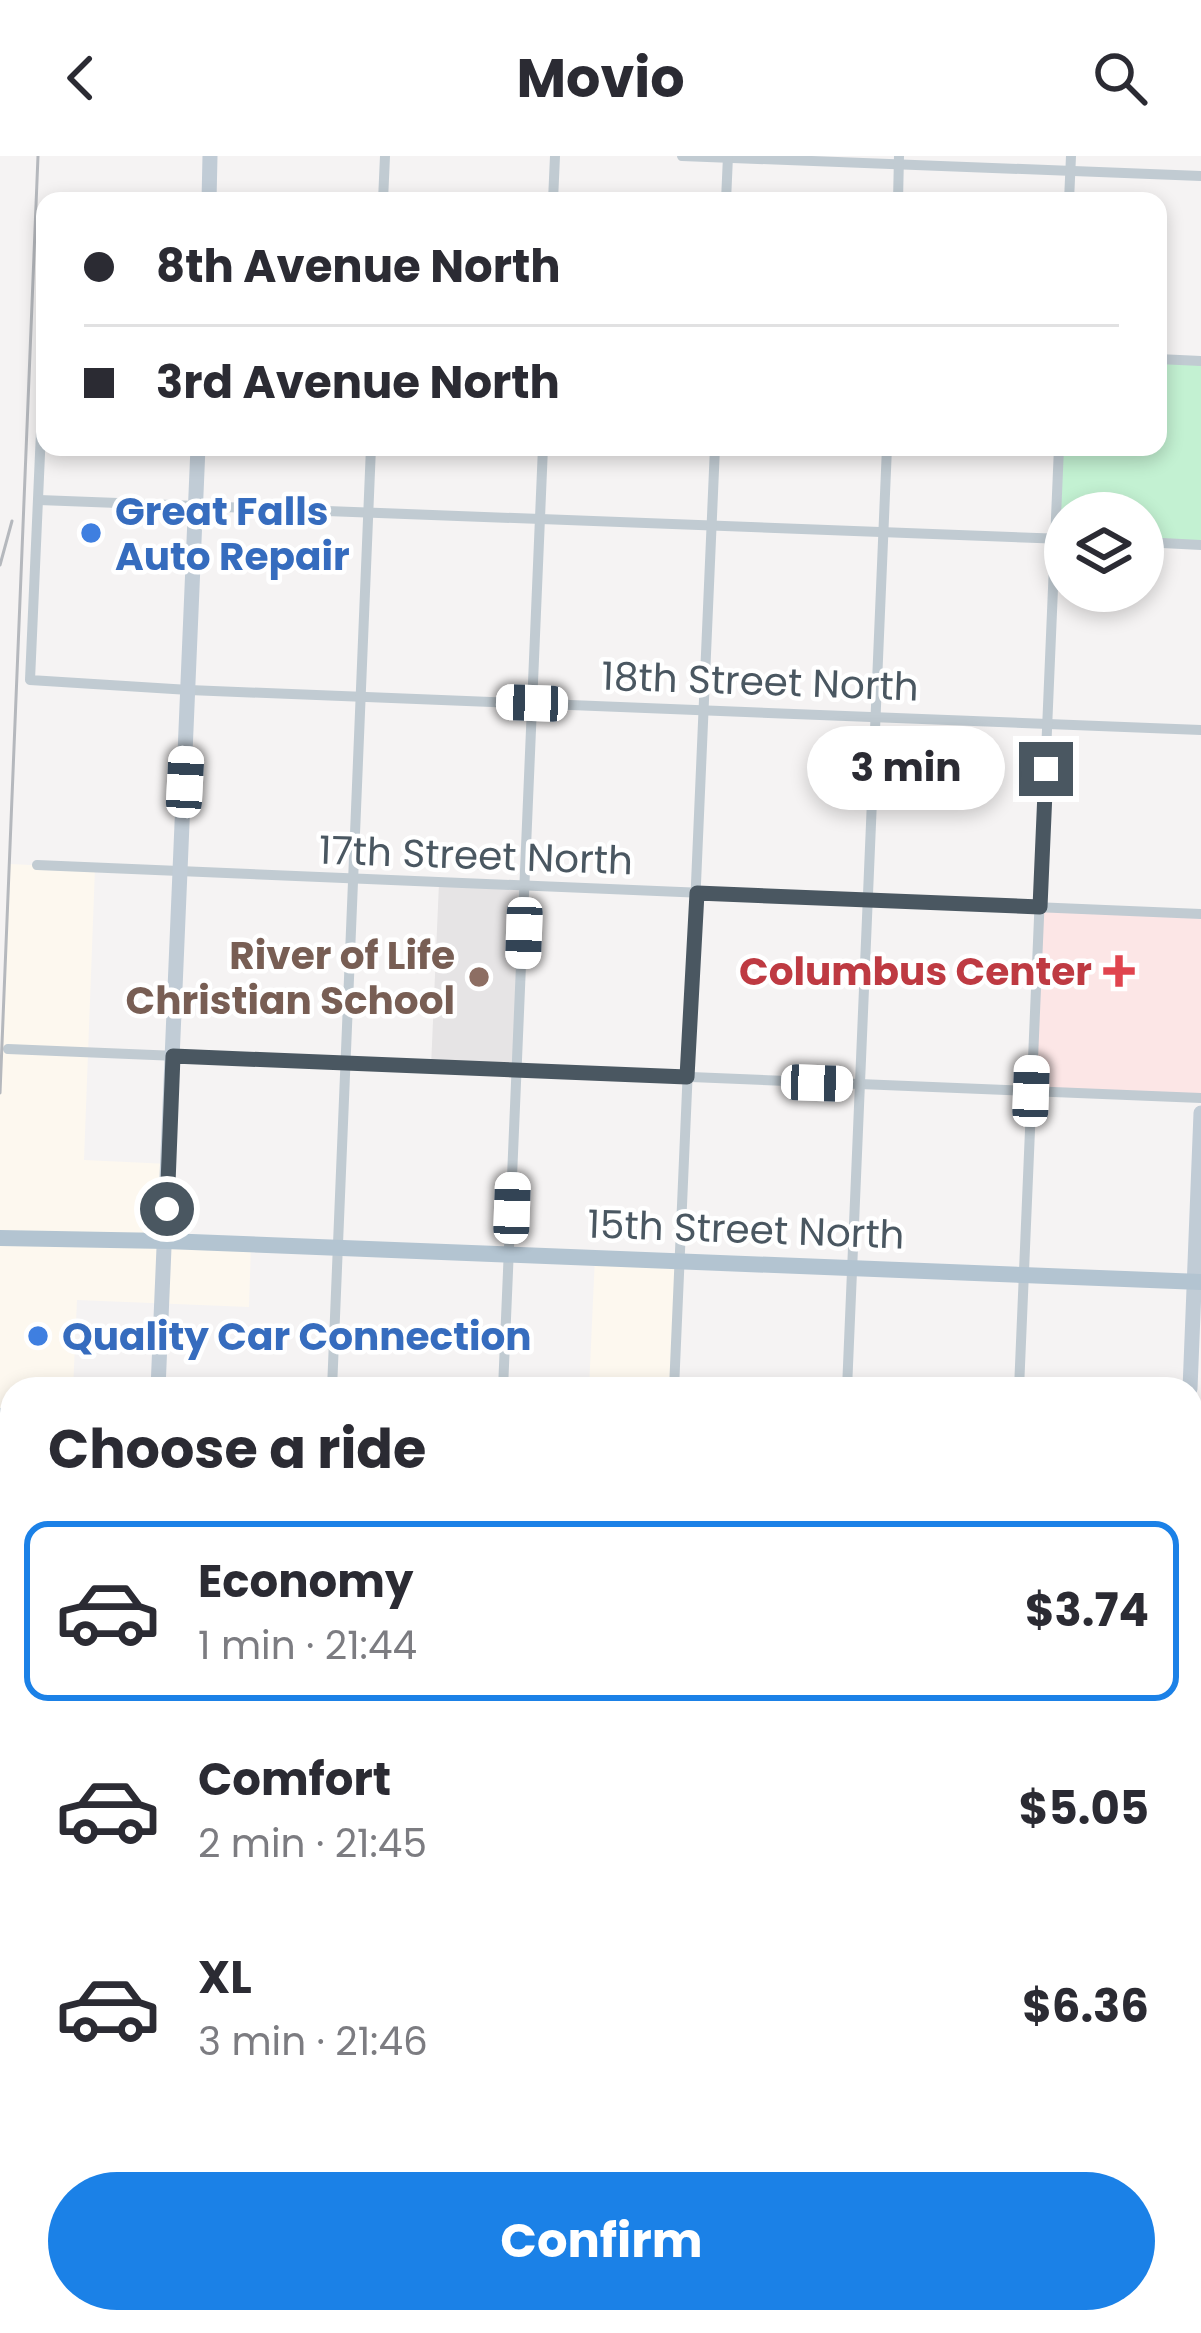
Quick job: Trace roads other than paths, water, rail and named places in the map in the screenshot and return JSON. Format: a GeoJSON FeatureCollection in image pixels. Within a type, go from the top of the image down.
{"type":"FeatureCollection","features":[{"type":"Feature","properties":{"kind":"main road","name":"15th Street North"},"geometry":{"type":"LineString","coordinates":[[0,1238],[166,1240],[1198,1281]]}},
{"type":"Feature","properties":{"kind":"street"},"geometry":{"type":"LineString","coordinates":[[209,192],[210,156]]}},
{"type":"Feature","properties":{"kind":"street"},"geometry":{"type":"LineString","coordinates":[[383,192],[385,156]]}},
{"type":"Feature","properties":{"kind":"street"},"geometry":{"type":"LineString","coordinates":[[553,192],[555,156]]}},
{"type":"Feature","properties":{"kind":"street"},"geometry":{"type":"LineString","coordinates":[[682,156],[899,160],[1201,176]]}},
{"type":"Feature","properties":{"kind":"street"},"geometry":{"type":"LineString","coordinates":[[1069,192],[1071,156]]}},
{"type":"Feature","properties":{"kind":"street"},"geometry":{"type":"LineString","coordinates":[[726,192],[728,157]]}},
{"type":"Feature","properties":{"kind":"street"},"geometry":{"type":"LineString","coordinates":[[898,192],[899,160]]}},
{"type":"Feature","properties":{"kind":"street"},"geometry":{"type":"LineString","coordinates":[[1167,359],[1201,361]]}},
{"type":"Feature","properties":{"kind":"street"},"geometry":{"type":"LineString","coordinates":[[41,456],[39,500],[1044,538]]}},
{"type":"Feature","properties":{"kind":"street"},"geometry":{"type":"LineString","coordinates":[[159,1377],[198,456]]}},
{"type":"Feature","properties":{"kind":"street"},"geometry":{"type":"LineString","coordinates":[[333,1377],[371,456]]}},
{"type":"Feature","properties":{"kind":"street"},"geometry":{"type":"LineString","coordinates":[[504,1377],[543,456]]}},
{"type":"Feature","properties":{"kind":"street"},"geometry":{"type":"LineString","coordinates":[[675,1377],[715,456]]}},
{"type":"Feature","properties":{"kind":"street"},"geometry":{"type":"LineString","coordinates":[[847,1377],[887,456]]}},
{"type":"Feature","properties":{"kind":"street"},"geometry":{"type":"LineString","coordinates":[[1059,456],[1059,492]]}},
{"type":"Feature","properties":{"kind":"street","name":"18th Street North"},"geometry":{"type":"LineString","coordinates":[[39,500],[30,680],[1201,730]]}},
{"type":"Feature","properties":{"kind":"street"},"geometry":{"type":"LineString","coordinates":[[1164,543],[1201,545]]}},
{"type":"Feature","properties":{"kind":"street"},"geometry":{"type":"LineString","coordinates":[[1020,1377],[1055,612]]}},
{"type":"Feature","properties":{"kind":"street","name":"17th Street North"},"geometry":{"type":"LineString","coordinates":[[38,866],[1201,914]]}},
{"type":"Feature","properties":{"kind":"street"},"geometry":{"type":"LineString","coordinates":[[8,1049],[1201,1098]]}},
{"type":"Feature","properties":{"kind":"street"},"geometry":{"type":"LineString","coordinates":[[1191,1377],[1201,1113]]}},
{"type":"Feature","properties":{"kind":"railway"},"geometry":{"type":"LineString","coordinates":[[37,192],[38,156]]}},
{"type":"Feature","properties":{"kind":"railway"},"geometry":{"type":"LineString","coordinates":[[0,1093],[36,205]]}},
{"type":"Feature","properties":{"kind":"railway"},"geometry":{"type":"LineString","coordinates":[[0,565],[12,521]]}},
{"type":"Feature","properties":{"kind":"place","name":"Great Falls Auto Repair"},"geometry":{"type":"Point","coordinates":[91,533]}},
{"type":"Feature","properties":{"kind":"place","name":"Columbus Center"},"geometry":{"type":"Point","coordinates":[1119,971]}},
{"type":"Feature","properties":{"kind":"place","name":"River of Life Christian School"},"geometry":{"type":"Point","coordinates":[479,977]}},
{"type":"Feature","properties":{"kind":"place","name":"Quality Car Connection"},"geometry":{"type":"Point","coordinates":[38,1336]}}]}
